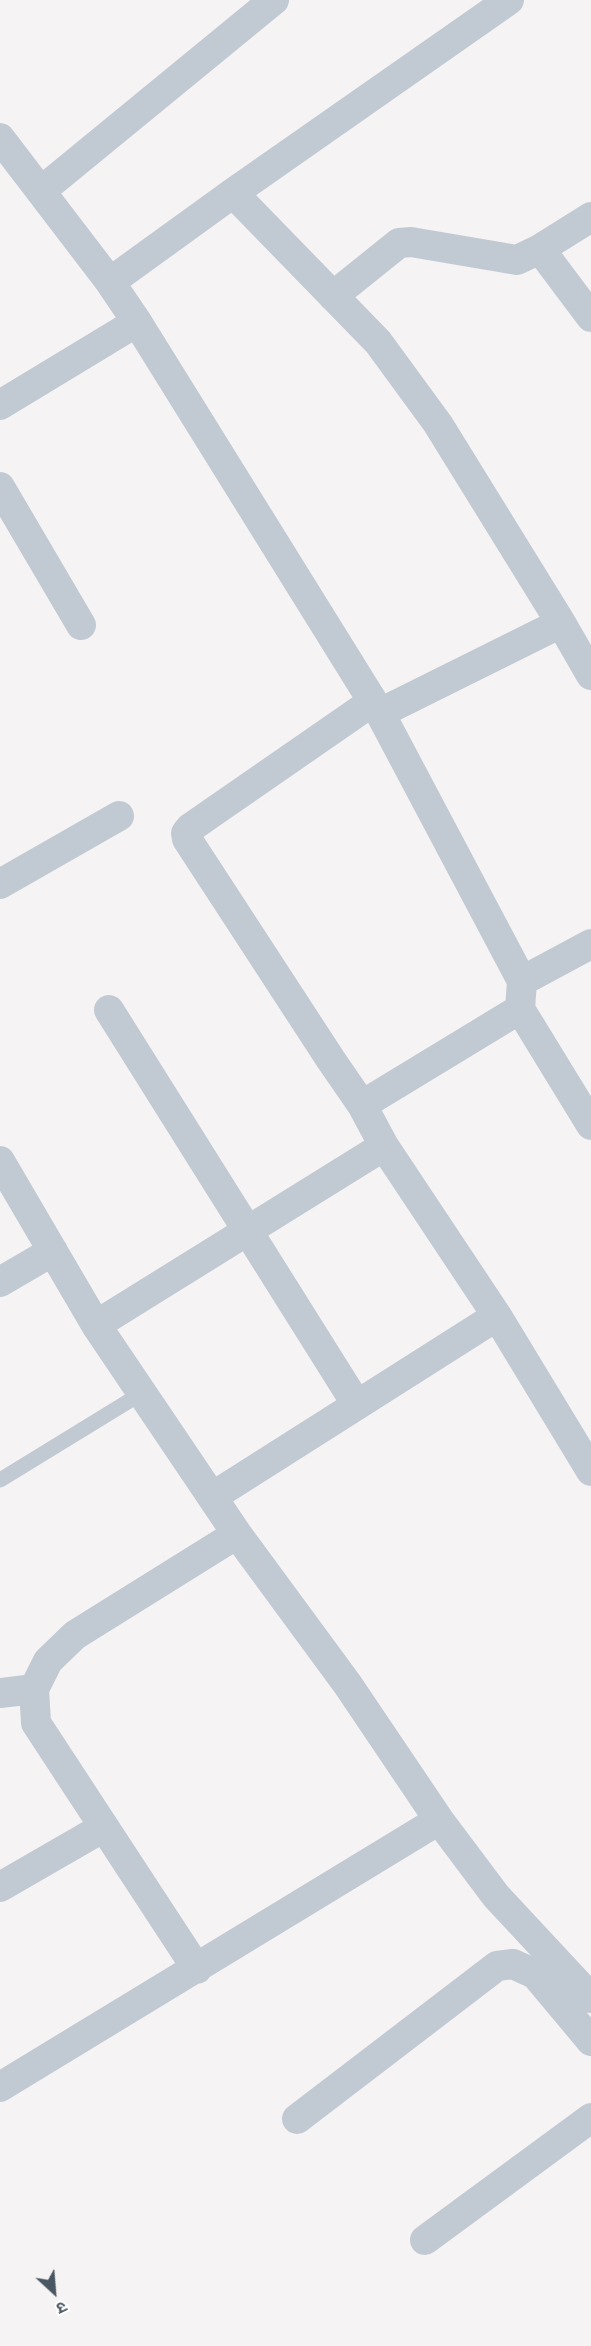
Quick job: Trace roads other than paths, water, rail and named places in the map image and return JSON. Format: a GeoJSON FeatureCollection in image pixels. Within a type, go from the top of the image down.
{"type":"FeatureCollection","features":[{"type":"Feature","properties":{"kind":"street"},"geometry":{"type":"LineString","coordinates":[[40,191],[274,0]]}},
{"type":"Feature","properties":{"kind":"street"},"geometry":{"type":"LineString","coordinates":[[110,282],[509,0]]}},
{"type":"Feature","properties":{"kind":"street"},"geometry":{"type":"LineString","coordinates":[[0,138],[110,282],[137,322],[376,707],[521,995],[591,1125]]}},
{"type":"Feature","properties":{"kind":"street"},"geometry":{"type":"LineString","coordinates":[[233,193],[378,342],[438,424],[591,675]]}},
{"type":"Feature","properties":{"kind":"street"},"geometry":{"type":"LineString","coordinates":[[333,296],[399,243],[411,242],[517,260],[540,249],[591,217]]}},
{"type":"Feature","properties":{"kind":"street"},"geometry":{"type":"LineString","coordinates":[[540,249],[591,317]]}},
{"type":"Feature","properties":{"kind":"street"},"geometry":{"type":"LineString","coordinates":[[0,405],[137,322]]}},
{"type":"Feature","properties":{"kind":"street"},"geometry":{"type":"LineString","coordinates":[[0,487],[81,625]]}},
{"type":"Feature","properties":{"kind":"street"},"geometry":{"type":"LineString","coordinates":[[561,623],[376,707],[190,828],[186,833],[191,847],[362,1105],[384,1146],[497,1316],[591,1471]]}},
{"type":"Feature","properties":{"kind":"street"},"geometry":{"type":"LineString","coordinates":[[0,884],[119,816]]}},
{"type":"Feature","properties":{"kind":"street"},"geometry":{"type":"LineString","coordinates":[[362,1105],[591,944]]}},
{"type":"Feature","properties":{"kind":"street"},"geometry":{"type":"LineString","coordinates":[[109,1010],[357,1405]]}},
{"type":"Feature","properties":{"kind":"street"},"geometry":{"type":"LineString","coordinates":[[96,1325],[384,1146]]}},
{"type":"Feature","properties":{"kind":"street"},"geometry":{"type":"LineString","coordinates":[[0,1161],[96,1325],[237,1534],[348,1685],[439,1820],[496,1896],[591,1998]]}},
{"type":"Feature","properties":{"kind":"street"},"geometry":{"type":"LineString","coordinates":[[0,1282],[53,1251]]}},
{"type":"Feature","properties":{"kind":"street"},"geometry":{"type":"LineString","coordinates":[[212,1497],[497,1316]]}},
{"type":"Feature","properties":{"kind":"street"},"geometry":{"type":"LineString","coordinates":[[197,1969],[36,1723],[34,1689],[48,1661],[75,1635],[237,1534]]}},
{"type":"Feature","properties":{"kind":"street"},"geometry":{"type":"LineString","coordinates":[[0,1693],[34,1689]]}},
{"type":"Feature","properties":{"kind":"street"},"geometry":{"type":"LineString","coordinates":[[0,2087],[439,1820]]}},
{"type":"Feature","properties":{"kind":"street"},"geometry":{"type":"LineString","coordinates":[[0,1887],[104,1827]]}},
{"type":"Feature","properties":{"kind":"street"},"geometry":{"type":"LineString","coordinates":[[297,2119],[497,1966],[513,1964],[535,1974],[591,2041]]}},
{"type":"Feature","properties":{"kind":"street"},"geometry":{"type":"LineString","coordinates":[[425,2240],[591,2118]]}},
{"type":"Feature","properties":{"kind":"lane"},"geometry":{"type":"LineString","coordinates":[[0,1480],[142,1393]]}}]}
